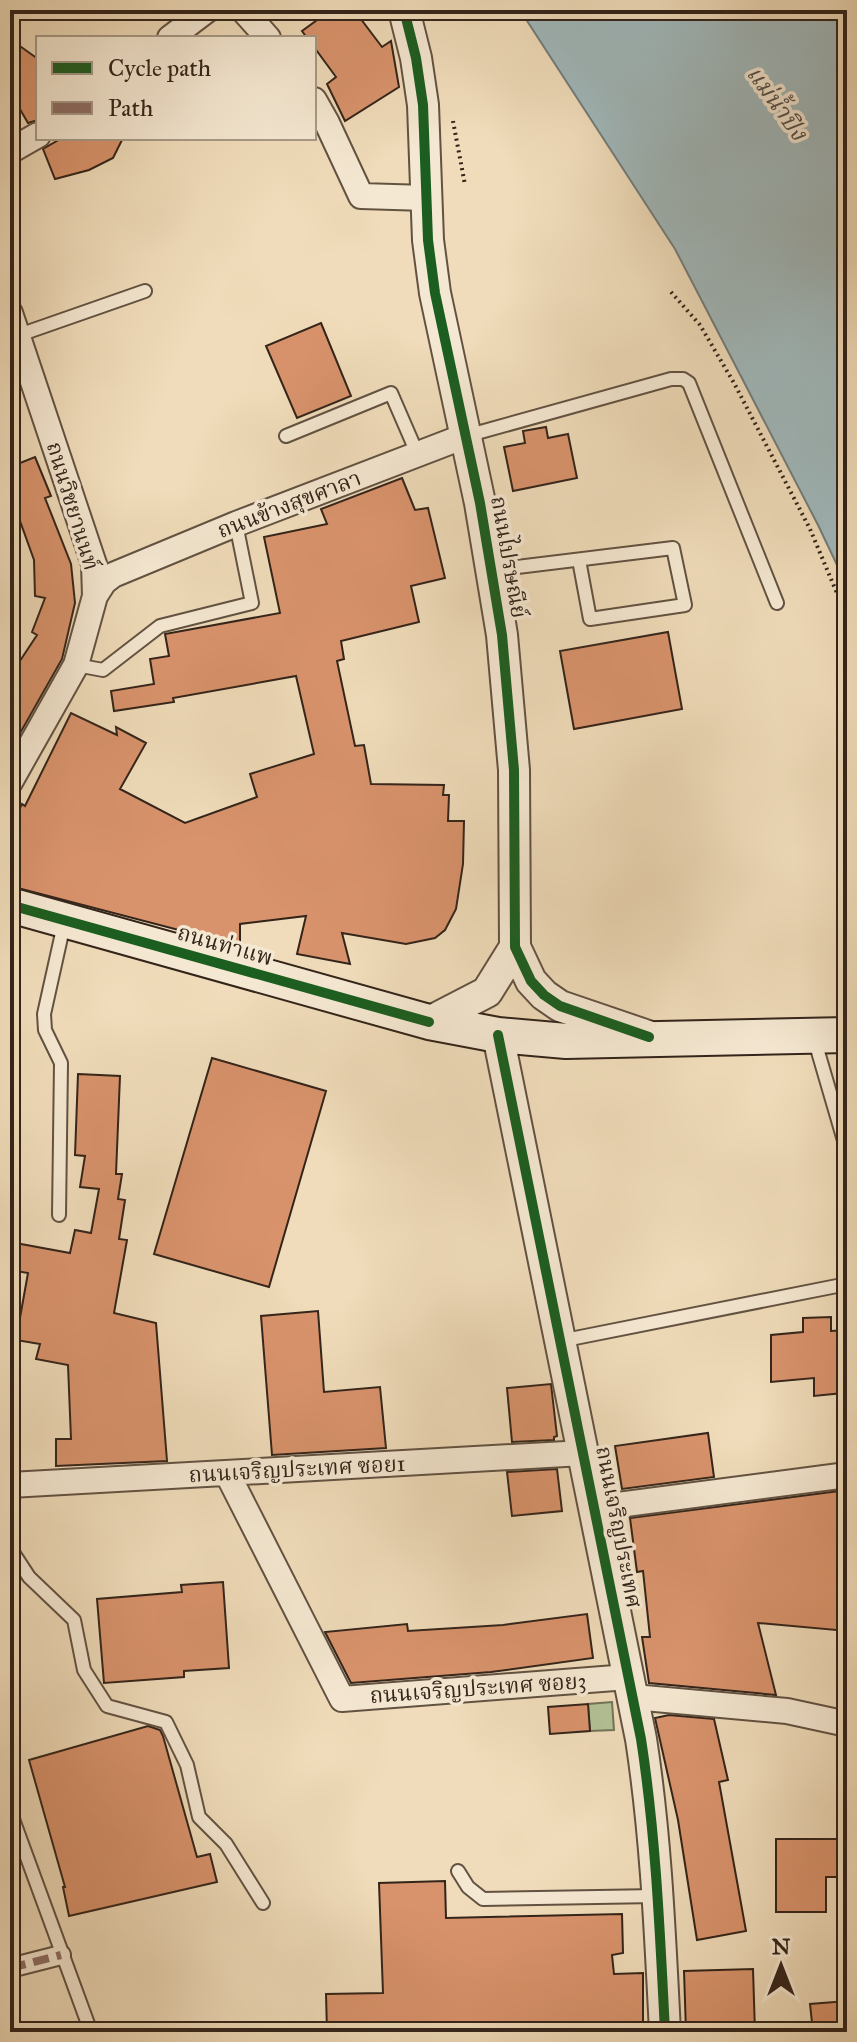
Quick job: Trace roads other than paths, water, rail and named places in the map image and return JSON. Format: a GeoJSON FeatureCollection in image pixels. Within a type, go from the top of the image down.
{"type":"FeatureCollection","features":[{"type":"Feature","properties":{"kind":"main road","name":"ถนนท่าแพ"},"geometry":{"type":"LineString","coordinates":[[10,905],[429,1022],[498,1035],[598,1041],[649,1037],[830,1036]]}},
{"type":"Feature","properties":{"kind":"street"},"geometry":{"type":"LineString","coordinates":[[173,36],[207,10]]}},
{"type":"Feature","properties":{"kind":"street"},"geometry":{"type":"LineString","coordinates":[[243,10],[266,36]]}},
{"type":"Feature","properties":{"kind":"street","name":"ถนนไปรษณีย์"},"geometry":{"type":"LineString","coordinates":[[404,10],[423,105],[428,240],[435,293],[493,570],[508,681],[514,770],[515,947],[531,981],[560,1006],[649,1037]]}},
{"type":"Feature","properties":{"kind":"street"},"geometry":{"type":"LineString","coordinates":[[316,104],[361,196],[426,198]]}},
{"type":"Feature","properties":{"kind":"street"},"geometry":{"type":"LineString","coordinates":[[10,151],[36,136]]}},
{"type":"Feature","properties":{"kind":"street","name":"ถนนวิชยานนท์"},"geometry":{"type":"LineString","coordinates":[[10,782],[76,665],[95,596],[104,582],[104,569],[14,324]]}},
{"type":"Feature","properties":{"kind":"street","name":"ถนนข้างสุขศาลา"},"geometry":{"type":"LineString","coordinates":[[104,569],[236,524],[465,436]]}},
{"type":"Feature","properties":{"kind":"street"},"geometry":{"type":"LineString","coordinates":[[429,1022],[487,992],[515,947]]}},
{"type":"Feature","properties":{"kind":"street","name":"ถนนเจริญประเทศ"},"geometry":{"type":"LineString","coordinates":[[498,1035],[648,1782],[665,2032]]}},
{"type":"Feature","properties":{"kind":"street","name":"ถนนเจริญประเทศ ซอย1"},"geometry":{"type":"LineString","coordinates":[[10,1485],[583,1453]]}},
{"type":"Feature","properties":{"kind":"street","name":"ถนนเจริญประเทศ ซอย3"},"geometry":{"type":"LineString","coordinates":[[227,1473],[342,1699],[630,1687]]}},
{"type":"Feature","properties":{"kind":"street"},"geometry":{"type":"LineString","coordinates":[[595,1508],[847,1475]]}},
{"type":"Feature","properties":{"kind":"street"},"geometry":{"type":"LineString","coordinates":[[630,1687],[787,1711],[847,1724]]}},
{"type":"Feature","properties":{"kind":"street"},"geometry":{"type":"LineString","coordinates":[[10,1968],[61,1955]]}},
{"type":"Feature","properties":{"kind":"lane"},"geometry":{"type":"LineString","coordinates":[[14,324],[145,291]]}},
{"type":"Feature","properties":{"kind":"lane"},"geometry":{"type":"LineString","coordinates":[[465,436],[661,381],[683,379],[697,396],[777,603]]}},
{"type":"Feature","properties":{"kind":"lane"},"geometry":{"type":"LineString","coordinates":[[286,436],[391,393],[417,453]]}},
{"type":"Feature","properties":{"kind":"lane"},"geometry":{"type":"LineString","coordinates":[[76,665],[103,670],[160,626],[252,603],[236,524]]}},
{"type":"Feature","properties":{"kind":"lane"},"geometry":{"type":"LineString","coordinates":[[493,570],[673,548],[685,605],[590,619],[579,560]]}},
{"type":"Feature","properties":{"kind":"lane"},"geometry":{"type":"LineString","coordinates":[[59,1215],[61,1063],[45,1030],[44,1014],[64,920]]}},
{"type":"Feature","properties":{"kind":"lane"},"geometry":{"type":"LineString","coordinates":[[830,1036],[847,1151]]}},
{"type":"Feature","properties":{"kind":"lane"},"geometry":{"type":"LineString","coordinates":[[560,1341],[847,1284]]}},
{"type":"Feature","properties":{"kind":"lane"},"geometry":{"type":"LineString","coordinates":[[10,1548],[29,1577],[74,1620],[84,1670],[107,1706],[166,1722],[187,1765],[199,1817],[226,1844],[263,1903]]}},
{"type":"Feature","properties":{"kind":"lane"},"geometry":{"type":"LineString","coordinates":[[10,1811],[91,2032]]}},
{"type":"Feature","properties":{"kind":"lane"},"geometry":{"type":"LineString","coordinates":[[458,1871],[468,1887],[483,1899],[657,1896]]}},
{"type":"Feature","properties":{"kind":"water","name":"แม่น้ำปิง"},"geometry":{"type":"Polygon","coordinates":[[[520,10],[847,10],[847,586],[675,249],[520,10]]]}}]}
